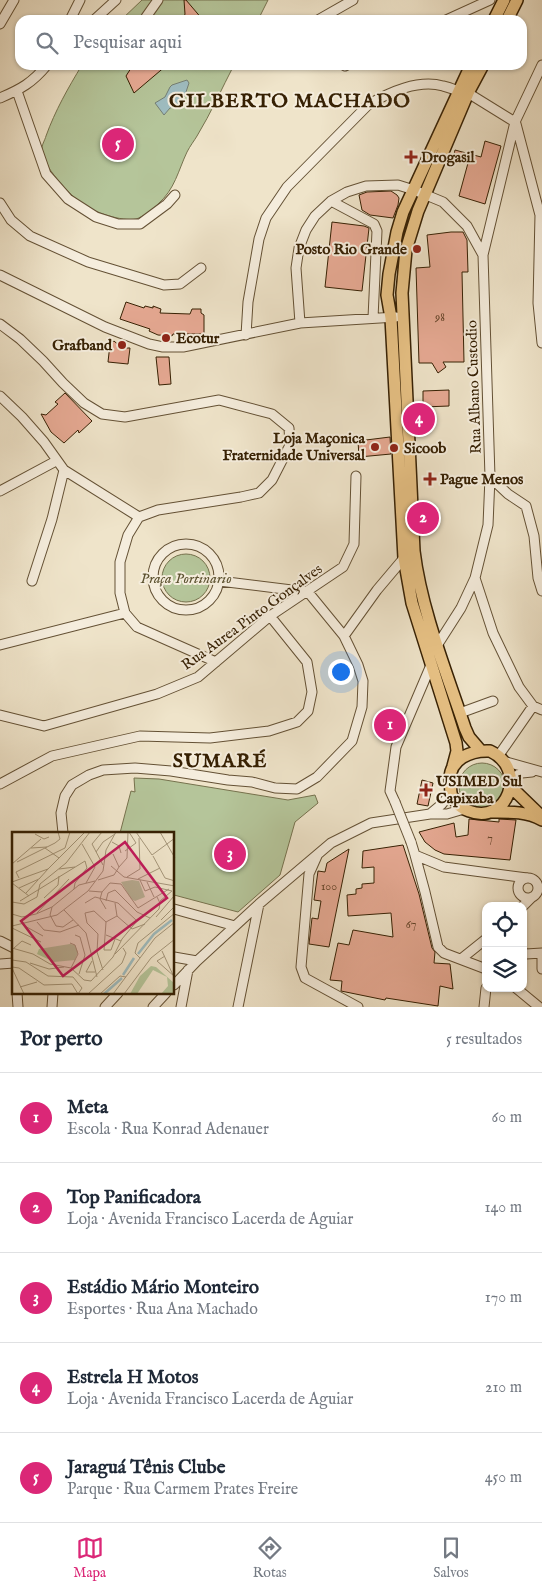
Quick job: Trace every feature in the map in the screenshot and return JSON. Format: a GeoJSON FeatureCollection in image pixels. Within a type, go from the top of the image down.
{"type":"FeatureCollection","features":[{"type":"Feature","properties":{"kind":"main road"},"geometry":{"type":"LineString","coordinates":[[496,15],[504,0]]}},
{"type":"Feature","properties":{"kind":"main road"},"geometry":{"type":"LineString","coordinates":[[510,15],[518,0]]}},
{"type":"Feature","properties":{"kind":"main road"},"geometry":{"type":"LineString","coordinates":[[470,70],[463,92],[419,192],[406,250],[402,293],[414,551],[417,574],[460,713],[469,737],[481,751]]}},
{"type":"Feature","properties":{"kind":"main road"},"geometry":{"type":"LineString","coordinates":[[463,92],[479,70]]}},
{"type":"Feature","properties":{"kind":"main road"},"geometry":{"type":"LineString","coordinates":[[419,192],[403,212],[393,250],[388,295],[391,318],[404,558],[412,603],[456,743],[457,751],[450,774],[451,793],[457,804],[464,809],[477,813],[520,813],[542,818]]}},
{"type":"Feature","properties":{"kind":"main road"},"geometry":{"type":"LineString","coordinates":[[453,766],[461,757],[474,752],[490,751],[501,758],[509,770],[511,783],[505,801],[499,807],[488,812]]}},
{"type":"Feature","properties":{"kind":"main road"},"geometry":{"type":"LineString","coordinates":[[511,783],[542,818]]}},
{"type":"Feature","properties":{"kind":"street"},"geometry":{"type":"LineString","coordinates":[[0,24],[14,0]]}},
{"type":"Feature","properties":{"kind":"street"},"geometry":{"type":"LineString","coordinates":[[72,15],[80,0]]}},
{"type":"Feature","properties":{"kind":"street"},"geometry":{"type":"LineString","coordinates":[[100,15],[116,0]]}},
{"type":"Feature","properties":{"kind":"street"},"geometry":{"type":"LineString","coordinates":[[148,15],[158,0]]}},
{"type":"Feature","properties":{"kind":"street"},"geometry":{"type":"LineString","coordinates":[[327,15],[353,0]]}},
{"type":"Feature","properties":{"kind":"street"},"geometry":{"type":"LineString","coordinates":[[457,15],[490,0]]}},
{"type":"Feature","properties":{"kind":"street","name":"Rua Albano Custodio"},"geometry":{"type":"LineString","coordinates":[[438,644],[461,608],[475,578],[488,525],[490,477],[483,255],[515,122],[542,65]]}},
{"type":"Feature","properties":{"kind":"street"},"geometry":{"type":"LineString","coordinates":[[0,98],[17,91],[34,80],[43,70]]}},
{"type":"Feature","properties":{"kind":"street"},"geometry":{"type":"LineString","coordinates":[[246,334],[248,302],[261,234],[266,218],[287,187],[368,105],[380,97],[422,84],[444,86],[463,92],[515,122],[540,215],[538,303],[542,343]]}},
{"type":"Feature","properties":{"kind":"street"},"geometry":{"type":"LineString","coordinates":[[17,91],[46,174],[68,199],[96,217],[118,224],[140,224],[167,204],[175,195]]}},
{"type":"Feature","properties":{"kind":"street"},"geometry":{"type":"LineString","coordinates":[[300,323],[296,268],[299,248],[306,230],[316,216],[331,201],[347,192],[366,186],[398,185],[443,202],[467,226],[483,255]]}},
{"type":"Feature","properties":{"kind":"street"},"geometry":{"type":"LineString","coordinates":[[331,201],[374,224],[377,231],[373,318]]}},
{"type":"Feature","properties":{"kind":"street"},"geometry":{"type":"LineString","coordinates":[[0,203],[11,220],[30,236],[88,262],[164,285],[180,284],[201,268]]}},
{"type":"Feature","properties":{"kind":"street"},"geometry":{"type":"LineString","coordinates":[[0,275],[105,326],[149,344],[163,347],[183,348],[300,323],[403,316]]}},
{"type":"Feature","properties":{"kind":"street"},"geometry":{"type":"LineString","coordinates":[[0,324],[32,350],[84,403],[102,414],[125,417],[219,400],[272,414],[289,428],[290,445],[272,480],[259,493],[158,510],[139,517],[128,536],[120,562],[120,593],[125,612],[137,627],[216,662]]}},
{"type":"Feature","properties":{"kind":"street"},"geometry":{"type":"LineString","coordinates":[[0,396],[44,442],[64,470],[139,517]]}},
{"type":"Feature","properties":{"kind":"street"},"geometry":{"type":"LineString","coordinates":[[0,491],[56,461]]}},
{"type":"Feature","properties":{"kind":"street"},"geometry":{"type":"LineString","coordinates":[[32,582],[52,519],[64,470]]}},
{"type":"Feature","properties":{"kind":"street","name":"Rua Aurea Pinto Gonçalves"},"geometry":{"type":"LineString","coordinates":[[0,716],[44,726],[158,694],[198,677],[270,616],[308,592],[342,567],[354,544],[356,476]]}},
{"type":"Feature","properties":{"kind":"street"},"geometry":{"type":"LineString","coordinates":[[490,477],[508,494],[526,506],[534,536],[538,578],[542,591]]}},
{"type":"Feature","properties":{"kind":"street"},"geometry":{"type":"LineString","coordinates":[[187,543],[208,551],[215,559],[220,581],[210,600],[201,607],[191,610],[180,610],[169,606],[161,599],[155,590],[152,579],[154,568],[166,550],[176,545],[187,543]]}},
{"type":"Feature","properties":{"kind":"street"},"geometry":{"type":"LineString","coordinates":[[344,636],[377,590],[404,558]]}},
{"type":"Feature","properties":{"kind":"street"},"geometry":{"type":"LineString","coordinates":[[475,578],[493,632],[519,687],[533,706],[542,710]]}},
{"type":"Feature","properties":{"kind":"street"},"geometry":{"type":"LineString","coordinates":[[63,832],[61,814],[65,796],[72,785],[102,770],[135,768],[171,771],[252,782],[275,788],[297,789],[317,777],[352,741],[362,707],[363,681],[358,665],[344,636],[308,592],[220,581]]}},
{"type":"Feature","properties":{"kind":"street"},"geometry":{"type":"LineString","coordinates":[[0,645],[125,612]]}},
{"type":"Feature","properties":{"kind":"street"},"geometry":{"type":"LineString","coordinates":[[0,784],[52,756],[140,736],[210,738],[269,731],[297,722],[308,711],[312,692],[307,662],[270,616]]}},
{"type":"Feature","properties":{"kind":"street"},"geometry":{"type":"LineString","coordinates":[[431,666],[396,747],[390,791],[411,842],[438,947],[444,953],[482,967]]}},
{"type":"Feature","properties":{"kind":"street"},"geometry":{"type":"LineString","coordinates":[[460,713],[493,701]]}},
{"type":"Feature","properties":{"kind":"street"},"geometry":{"type":"LineString","coordinates":[[533,706],[501,758],[541,772]]}},
{"type":"Feature","properties":{"kind":"street"},"geometry":{"type":"LineString","coordinates":[[511,783],[522,773],[541,772]]}},
{"type":"Feature","properties":{"kind":"street"},"geometry":{"type":"LineString","coordinates":[[430,814],[451,793]]}},
{"type":"Feature","properties":{"kind":"street"},"geometry":{"type":"LineString","coordinates":[[175,985],[197,961],[259,904],[331,843],[371,824],[430,814],[447,814],[464,809]]}},
{"type":"Feature","properties":{"kind":"street"},"geometry":{"type":"LineString","coordinates":[[318,854],[309,874],[302,973],[305,978],[358,1007]]}},
{"type":"Feature","properties":{"kind":"street"},"geometry":{"type":"LineString","coordinates":[[415,855],[444,866],[534,880],[537,885],[537,892],[527,902]]}},
{"type":"Feature","properties":{"kind":"street"},"geometry":{"type":"LineString","coordinates":[[527,878],[520,882],[518,890],[524,897],[532,897]]}},
{"type":"Feature","properties":{"kind":"street"},"geometry":{"type":"LineString","coordinates":[[238,1007],[259,904]]}},
{"type":"Feature","properties":{"kind":"street"},"geometry":{"type":"LineString","coordinates":[[175,909],[236,926]]}},
{"type":"Feature","properties":{"kind":"street"},"geometry":{"type":"LineString","coordinates":[[0,941],[12,947]]}},
{"type":"Feature","properties":{"kind":"street"},"geometry":{"type":"LineString","coordinates":[[460,959],[482,942]]}},
{"type":"Feature","properties":{"kind":"street"},"geometry":{"type":"LineString","coordinates":[[527,954],[542,955],[542,969]]}},
{"type":"Feature","properties":{"kind":"street"},"geometry":{"type":"LineString","coordinates":[[175,957],[197,961]]}},
{"type":"Feature","properties":{"kind":"street"},"geometry":{"type":"LineString","coordinates":[[180,1007],[188,970]]}},
{"type":"Feature","properties":{"kind":"street"},"geometry":{"type":"LineString","coordinates":[[484,1007],[486,992]]}},
{"type":"Feature","properties":{"kind":"street"},"geometry":{"type":"LineString","coordinates":[[521,992],[539,1007]]}},
{"type":"Feature","properties":{"kind":"street"},"geometry":{"type":"LineString","coordinates":[[17,994],[18,1007]]}},
{"type":"Feature","properties":{"kind":"street"},"geometry":{"type":"LineString","coordinates":[[52,1007],[54,994]]}},
{"type":"Feature","properties":{"kind":"street"},"geometry":{"type":"LineString","coordinates":[[105,1007],[117,994]]}},
{"type":"Feature","properties":{"kind":"street"},"geometry":{"type":"LineString","coordinates":[[153,1007],[165,994]]}},
{"type":"Feature","properties":{"kind":"green space"},"geometry":{"type":"Polygon","coordinates":[[[142,0],[268,0],[260,15],[126,15],[142,0]]]}},
{"type":"Feature","properties":{"kind":"green space"},"geometry":{"type":"Polygon","coordinates":[[[79,70],[231,70],[187,152],[176,180],[164,198],[145,215],[136,219],[130,220],[108,216],[82,204],[51,172],[43,157],[42,147],[62,100],[79,70]]]}},
{"type":"Feature","properties":{"kind":"green space","name":"Praça Portinario"},"geometry":{"type":"Polygon","coordinates":[[[181,554],[191,554],[203,561],[210,573],[210,583],[203,595],[191,602],[181,602],[173,598],[166,591],[162,583],[162,573],[166,565],[173,558],[181,554]]]}},
{"type":"Feature","properties":{"kind":"green space"},"geometry":{"type":"Polygon","coordinates":[[[478,763],[486,763],[495,767],[501,773],[505,786],[501,799],[495,805],[486,809],[478,809],[469,805],[463,799],[459,790],[459,782],[463,773],[469,767],[478,763]]]}},
{"type":"Feature","properties":{"kind":"green space"},"geometry":{"type":"Polygon","coordinates":[[[134,778],[159,779],[288,800],[315,795],[318,803],[295,822],[280,875],[238,912],[175,895],[175,832],[120,832],[131,791],[135,792],[134,778]]]}},
{"type":"Feature","properties":{"kind":"water"},"geometry":{"type":"Polygon","coordinates":[[[187,80],[189,83],[183,101],[179,105],[170,108],[164,115],[155,103],[165,97],[172,85],[187,80]]]}},
{"type":"Feature","properties":{"kind":"building"},"geometry":{"type":"Polygon","coordinates":[[[184,0],[186,0],[199,15],[185,14],[184,0]]]}},
{"type":"Feature","properties":{"kind":"building"},"geometry":{"type":"Polygon","coordinates":[[[130,70],[161,70],[134,93],[126,76],[130,70]]]}},
{"type":"Feature","properties":{"kind":"building"},"geometry":{"type":"Polygon","coordinates":[[[485,141],[501,146],[485,204],[459,196],[468,163],[453,159],[455,150],[481,157],[485,141]]]}},
{"type":"Feature","properties":{"kind":"building"},"geometry":{"type":"Polygon","coordinates":[[[391,191],[397,195],[399,198],[398,205],[393,218],[370,215],[362,210],[359,195],[367,192],[391,191]]]}},
{"type":"Feature","properties":{"kind":"building"},"geometry":{"type":"Polygon","coordinates":[[[332,222],[369,228],[362,291],[325,287],[332,222]]]}},
{"type":"Feature","properties":{"kind":"building"},"geometry":{"type":"Polygon","coordinates":[[[463,232],[467,240],[468,272],[462,272],[464,362],[443,362],[446,367],[438,373],[432,363],[419,363],[416,268],[430,267],[427,235],[463,232]]]}},
{"type":"Feature","properties":{"kind":"building"},"geometry":{"type":"Polygon","coordinates":[[[126,302],[144,308],[145,306],[153,308],[153,306],[161,309],[160,313],[190,314],[192,309],[201,309],[201,313],[204,315],[204,334],[158,335],[149,331],[150,329],[120,319],[126,302]]]}},
{"type":"Feature","properties":{"kind":"building"},"geometry":{"type":"Polygon","coordinates":[[[114,341],[122,348],[130,348],[128,364],[108,362],[110,344],[114,341]]]}},
{"type":"Feature","properties":{"kind":"building"},"geometry":{"type":"Polygon","coordinates":[[[156,357],[169,357],[171,384],[159,385],[156,357]]]}},
{"type":"Feature","properties":{"kind":"building"},"geometry":{"type":"Polygon","coordinates":[[[449,390],[449,406],[423,407],[423,391],[449,390]]]}},
{"type":"Feature","properties":{"kind":"building"},"geometry":{"type":"Polygon","coordinates":[[[65,393],[92,421],[79,433],[78,430],[64,443],[51,432],[41,414],[46,415],[58,404],[55,402],[65,393]]]}},
{"type":"Feature","properties":{"kind":"building","name":"Loja Maçonica Fraternidade Universal"},"geometry":{"type":"Polygon","coordinates":[[[390,437],[391,454],[359,457],[358,441],[390,437]]]}},
{"type":"Feature","properties":{"kind":"building","name":"USIMED Sul Capixaba"},"geometry":{"type":"Polygon","coordinates":[[[422,780],[433,783],[428,806],[417,804],[422,780]]]}},
{"type":"Feature","properties":{"kind":"building"},"geometry":{"type":"Polygon","coordinates":[[[469,819],[499,822],[499,819],[516,820],[510,860],[444,854],[425,842],[419,832],[454,823],[456,837],[468,835],[469,819]]]}},
{"type":"Feature","properties":{"kind":"building"},"geometry":{"type":"Polygon","coordinates":[[[403,845],[419,894],[432,948],[435,952],[434,963],[450,964],[453,989],[440,986],[438,1006],[386,998],[385,1000],[341,991],[342,981],[330,980],[338,943],[349,945],[353,930],[393,937],[391,913],[348,916],[347,895],[356,894],[356,889],[362,888],[362,884],[374,883],[374,867],[362,868],[363,851],[403,845]]]}},
{"type":"Feature","properties":{"kind":"building"},"geometry":{"type":"Polygon","coordinates":[[[349,849],[329,947],[309,944],[312,918],[318,919],[321,901],[314,900],[318,871],[325,872],[327,863],[349,849]]]}},
{"type":"Feature","properties":{"kind":"place","name":"Jaraguá Tênis Clube"},"geometry":{"type":"Point","coordinates":[118,144]}},
{"type":"Feature","properties":{"kind":"place","name":"Drogasil"},"geometry":{"type":"Point","coordinates":[411,157]}},
{"type":"Feature","properties":{"kind":"place","name":"Posto Rio Grande"},"geometry":{"type":"Point","coordinates":[417,249]}},
{"type":"Feature","properties":{"kind":"place","name":"Ecotur"},"geometry":{"type":"Point","coordinates":[166,338]}},
{"type":"Feature","properties":{"kind":"place","name":"Grafband"},"geometry":{"type":"Point","coordinates":[122,345]}},
{"type":"Feature","properties":{"kind":"place","name":"Estrela H Motos"},"geometry":{"type":"Point","coordinates":[419,419]}},
{"type":"Feature","properties":{"kind":"place","name":"Loja Maçonica Fraternidade Universal"},"geometry":{"type":"Point","coordinates":[375,447]}},
{"type":"Feature","properties":{"kind":"place","name":"Sicoob"},"geometry":{"type":"Point","coordinates":[394,448]}},
{"type":"Feature","properties":{"kind":"place","name":"Pague Menos"},"geometry":{"type":"Point","coordinates":[430,479]}},
{"type":"Feature","properties":{"kind":"place","name":"Top Panificadora"},"geometry":{"type":"Point","coordinates":[423,518]}},
{"type":"Feature","properties":{"kind":"place","name":"Meta"},"geometry":{"type":"Point","coordinates":[390,725]}},
{"type":"Feature","properties":{"kind":"place","name":"USIMED Sul Capixaba"},"geometry":{"type":"Point","coordinates":[426,790]}},
{"type":"Feature","properties":{"kind":"place","name":"Estádio Mário Monteiro"},"geometry":{"type":"Point","coordinates":[230,854]}},
{"type":"Feature","properties":{"kind":"district","name":"GILBERTO MACHADO"},"geometry":{"type":"Point","coordinates":[290,101]}},
{"type":"Feature","properties":{"kind":"district","name":"SUMARÉ"},"geometry":{"type":"Point","coordinates":[220,761]}}]}
